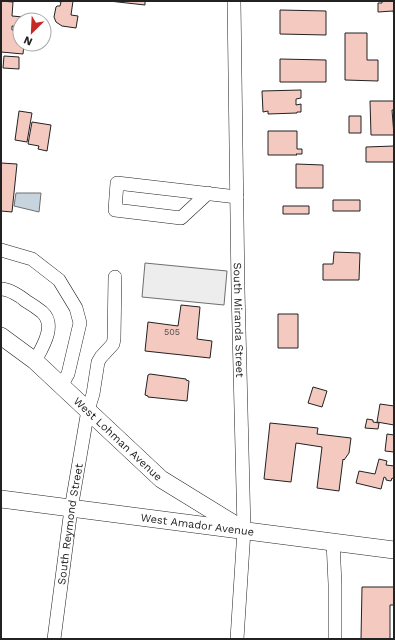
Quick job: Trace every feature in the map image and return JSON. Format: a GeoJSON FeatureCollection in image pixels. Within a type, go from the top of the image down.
{"type":"FeatureCollection","features":[{"type":"Feature","properties":{"kind":"main road","name":"West Lohman Avenue"},"geometry":{"type":"LineString","coordinates":[[1,336],[35,361],[161,479],[244,530]]}},
{"type":"Feature","properties":{"kind":"main road","name":"West Amador Avenue"},"geometry":{"type":"LineString","coordinates":[[1,500],[394,550]]}},
{"type":"Feature","properties":{"kind":"street","name":"South Miranda Street"},"geometry":{"type":"LineString","coordinates":[[234,1],[244,530],[237,639]]}},
{"type":"Feature","properties":{"kind":"street"},"geometry":{"type":"LineString","coordinates":[[208,193],[181,218],[115,210],[117,183],[208,193],[237,197]]}},
{"type":"Feature","properties":{"kind":"street"},"geometry":{"type":"LineString","coordinates":[[1,250],[32,259],[59,280],[76,308],[80,323],[68,374],[61,386]]}},
{"type":"Feature","properties":{"kind":"street","name":"South Reymond Street"},"geometry":{"type":"LineString","coordinates":[[54,639],[71,509],[88,410],[93,394],[98,362],[113,344],[115,277]]}},
{"type":"Feature","properties":{"kind":"street"},"geometry":{"type":"LineString","coordinates":[[1,289],[5,289],[23,298],[43,313],[47,322],[48,333],[35,361]]}},
{"type":"Feature","properties":{"kind":"street"},"geometry":{"type":"LineString","coordinates":[[333,542],[335,639]]}},
{"type":"Feature","properties":{"kind":"shaded area"},"geometry":{"type":"Polygon","coordinates":[[[16,193],[41,193],[39,212],[14,206],[16,193]]]}},
{"type":"Feature","properties":{"kind":"shaded area"},"geometry":{"type":"Polygon","coordinates":[[[145,263],[227,271],[224,305],[142,297],[145,263]]]}},
{"type":"Feature","properties":{"kind":"building"},"geometry":{"type":"Polygon","coordinates":[[[1,1],[13,2],[12,52],[23,52],[23,54],[1,52],[1,1]]]}},
{"type":"Feature","properties":{"kind":"building"},"geometry":{"type":"Polygon","coordinates":[[[56,1],[73,1],[71,15],[78,16],[76,28],[62,26],[56,22],[54,17],[56,7],[60,6],[61,2],[56,1]]]}},
{"type":"Feature","properties":{"kind":"building"},"geometry":{"type":"Polygon","coordinates":[[[109,1],[145,1],[145,5],[109,1]]]}},
{"type":"Feature","properties":{"kind":"building"},"geometry":{"type":"Polygon","coordinates":[[[382,1],[394,1],[394,15],[393,11],[378,12],[378,3],[382,3],[382,1]]]}},
{"type":"Feature","properties":{"kind":"building"},"geometry":{"type":"Polygon","coordinates":[[[280,10],[326,11],[326,35],[280,34],[280,10]]]}},
{"type":"Feature","properties":{"kind":"building"},"geometry":{"type":"Polygon","coordinates":[[[345,33],[367,33],[367,60],[378,60],[378,81],[345,80],[345,33]]]}},
{"type":"Feature","properties":{"kind":"building"},"geometry":{"type":"Polygon","coordinates":[[[4,56],[19,57],[19,69],[3,68],[4,56]]]}},
{"type":"Feature","properties":{"kind":"building"},"geometry":{"type":"Polygon","coordinates":[[[280,59],[326,60],[326,82],[280,82],[280,59]]]}},
{"type":"Feature","properties":{"kind":"building"},"geometry":{"type":"Polygon","coordinates":[[[301,90],[301,98],[296,99],[296,105],[301,104],[301,112],[268,114],[268,111],[263,112],[262,91],[301,90]]]}},
{"type":"Feature","properties":{"kind":"building"},"geometry":{"type":"Polygon","coordinates":[[[370,101],[394,101],[394,110],[392,110],[394,135],[371,135],[370,101]]]}},
{"type":"Feature","properties":{"kind":"building"},"geometry":{"type":"Polygon","coordinates":[[[19,111],[32,113],[27,142],[15,140],[19,111]]]}},
{"type":"Feature","properties":{"kind":"building"},"geometry":{"type":"Polygon","coordinates":[[[349,116],[361,116],[361,133],[349,133],[349,116]]]}},
{"type":"Feature","properties":{"kind":"building"},"geometry":{"type":"Polygon","coordinates":[[[32,122],[51,125],[47,151],[38,149],[39,146],[28,144],[32,122]]]}},
{"type":"Feature","properties":{"kind":"building"},"geometry":{"type":"Polygon","coordinates":[[[268,131],[297,131],[297,149],[302,149],[302,154],[268,155],[268,131]]]}},
{"type":"Feature","properties":{"kind":"building"},"geometry":{"type":"Polygon","coordinates":[[[394,146],[394,162],[366,162],[366,147],[394,146]]]}},
{"type":"Feature","properties":{"kind":"building"},"geometry":{"type":"Polygon","coordinates":[[[1,163],[17,164],[12,212],[1,211],[1,163]]]}},
{"type":"Feature","properties":{"kind":"building"},"geometry":{"type":"Polygon","coordinates":[[[296,164],[323,165],[323,188],[296,188],[296,164]]]}},
{"type":"Feature","properties":{"kind":"building"},"geometry":{"type":"Polygon","coordinates":[[[333,200],[360,200],[360,211],[333,211],[333,200]]]}},
{"type":"Feature","properties":{"kind":"building"},"geometry":{"type":"Polygon","coordinates":[[[283,206],[309,206],[309,214],[283,214],[283,206]]]}},
{"type":"Feature","properties":{"kind":"building"},"geometry":{"type":"Polygon","coordinates":[[[334,252],[360,253],[359,280],[323,280],[323,264],[333,264],[334,252]]]}},
{"type":"Feature","properties":{"kind":"building"},"geometry":{"type":"Polygon","coordinates":[[[181,305],[200,307],[197,339],[212,341],[210,358],[145,351],[148,322],[178,326],[181,305]]]}},
{"type":"Feature","properties":{"kind":"building"},"geometry":{"type":"Polygon","coordinates":[[[278,314],[298,314],[298,348],[278,348],[278,314]]]}},
{"type":"Feature","properties":{"kind":"building"},"geometry":{"type":"Polygon","coordinates":[[[150,374],[186,379],[189,381],[187,401],[148,397],[145,395],[148,375],[150,374]]]}},
{"type":"Feature","properties":{"kind":"building"},"geometry":{"type":"Polygon","coordinates":[[[313,387],[327,391],[322,407],[308,403],[313,387]]]}},
{"type":"Feature","properties":{"kind":"building"},"geometry":{"type":"Polygon","coordinates":[[[380,404],[394,406],[394,425],[377,422],[380,404]]]}},
{"type":"Feature","properties":{"kind":"building"},"geometry":{"type":"Polygon","coordinates":[[[367,419],[379,423],[378,429],[365,428],[367,419]]]}},
{"type":"Feature","properties":{"kind":"building"},"geometry":{"type":"Polygon","coordinates":[[[270,423],[318,428],[317,434],[351,438],[349,453],[344,460],[343,459],[339,491],[317,488],[322,447],[296,443],[291,482],[264,479],[270,423]]]}},
{"type":"Feature","properties":{"kind":"building"},"geometry":{"type":"Polygon","coordinates":[[[387,434],[394,435],[394,452],[385,451],[387,434]]]}},
{"type":"Feature","properties":{"kind":"building"},"geometry":{"type":"Polygon","coordinates":[[[379,459],[387,461],[386,465],[394,466],[394,479],[392,478],[391,481],[386,480],[384,477],[381,489],[356,483],[359,471],[375,474],[379,459]]]}},
{"type":"Feature","properties":{"kind":"building"},"geometry":{"type":"Polygon","coordinates":[[[362,587],[394,587],[394,605],[390,605],[390,639],[361,639],[362,587]]]}}]}
